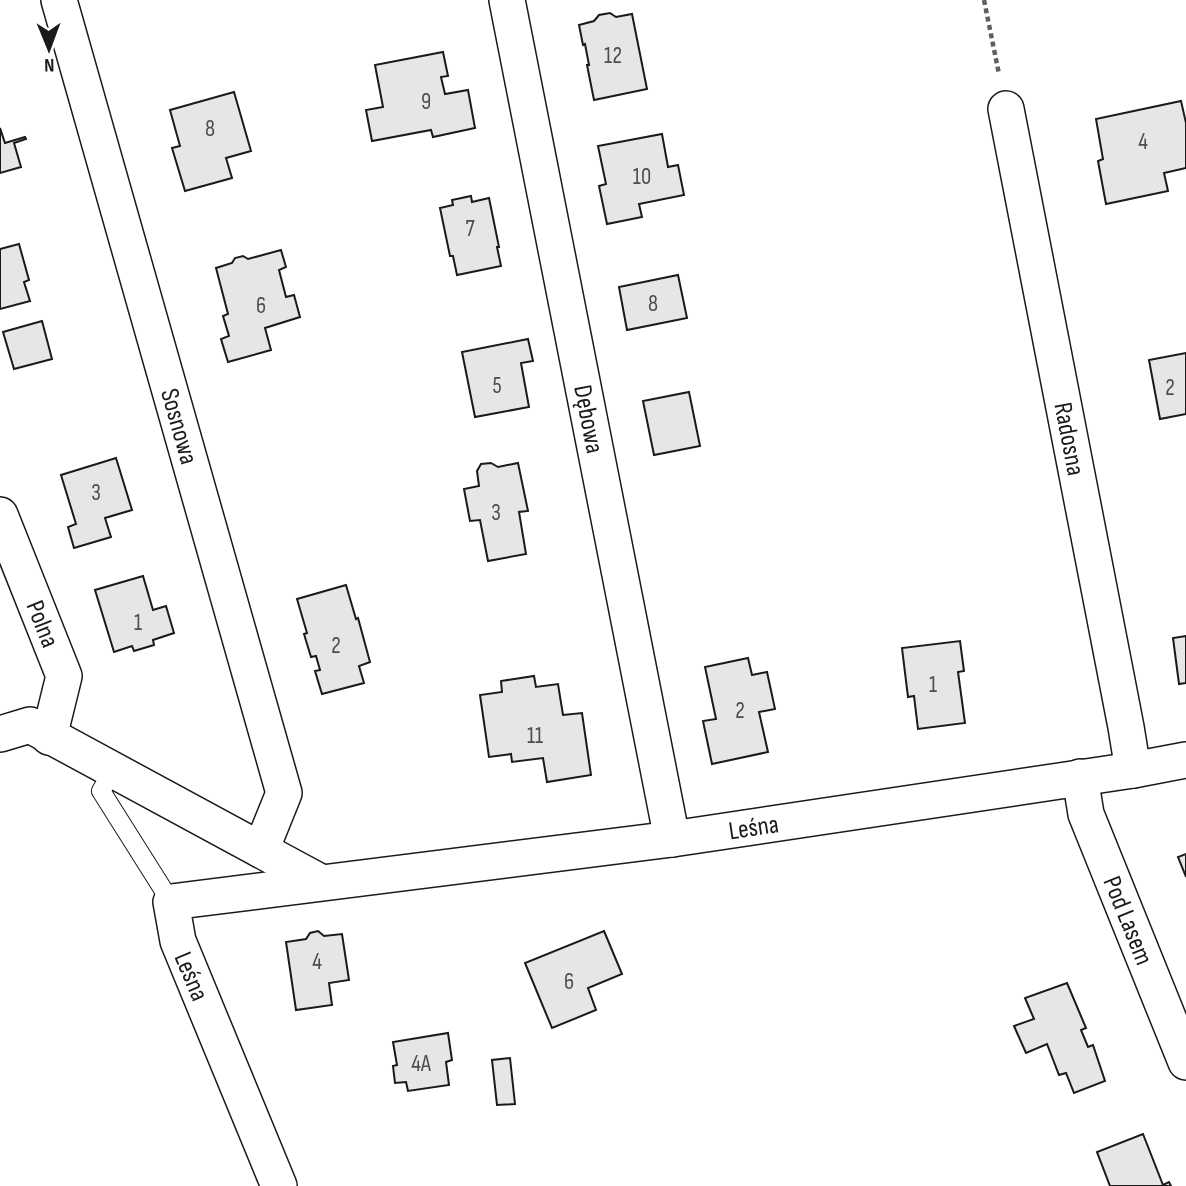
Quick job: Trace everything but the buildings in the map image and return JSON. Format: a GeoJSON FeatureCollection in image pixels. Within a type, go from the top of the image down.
{"type":"FeatureCollection","features":[{"type":"Feature","properties":{"kind":"street","name":"Sosnowa"},"geometry":{"type":"LineString","coordinates":[[59,0],[284,793],[261,850]]}},
{"type":"Feature","properties":{"kind":"street","name":"Dębowa"},"geometry":{"type":"LineString","coordinates":[[507,0],[672,839]]}},
{"type":"Feature","properties":{"kind":"street","name":"Radosna"},"geometry":{"type":"LineString","coordinates":[[1006,110],[1133,770]]}},
{"type":"Feature","properties":{"kind":"street","name":"Polna"},"geometry":{"type":"LineString","coordinates":[[0,515],[64,676],[49,737]]}},
{"type":"Feature","properties":{"kind":"street"},"geometry":{"type":"LineString","coordinates":[[0,734],[30,725],[320,882]]}},
{"type":"Feature","properties":{"kind":"street","name":"Leśna"},"geometry":{"type":"LineString","coordinates":[[279,1186],[178,941],[172,902],[672,839],[1186,760]]}},
{"type":"Feature","properties":{"kind":"street","name":"Pod Lasem"},"geometry":{"type":"LineString","coordinates":[[1080,777],[1086,814],[1186,1062]]}},
{"type":"Feature","properties":{"kind":"lane"},"geometry":{"type":"LineString","coordinates":[[113,771],[102,791],[172,902]]}},
{"type":"Feature","properties":{"kind":"path"},"geometry":{"type":"LineString","coordinates":[[984,0],[1006,110]]}}]}
